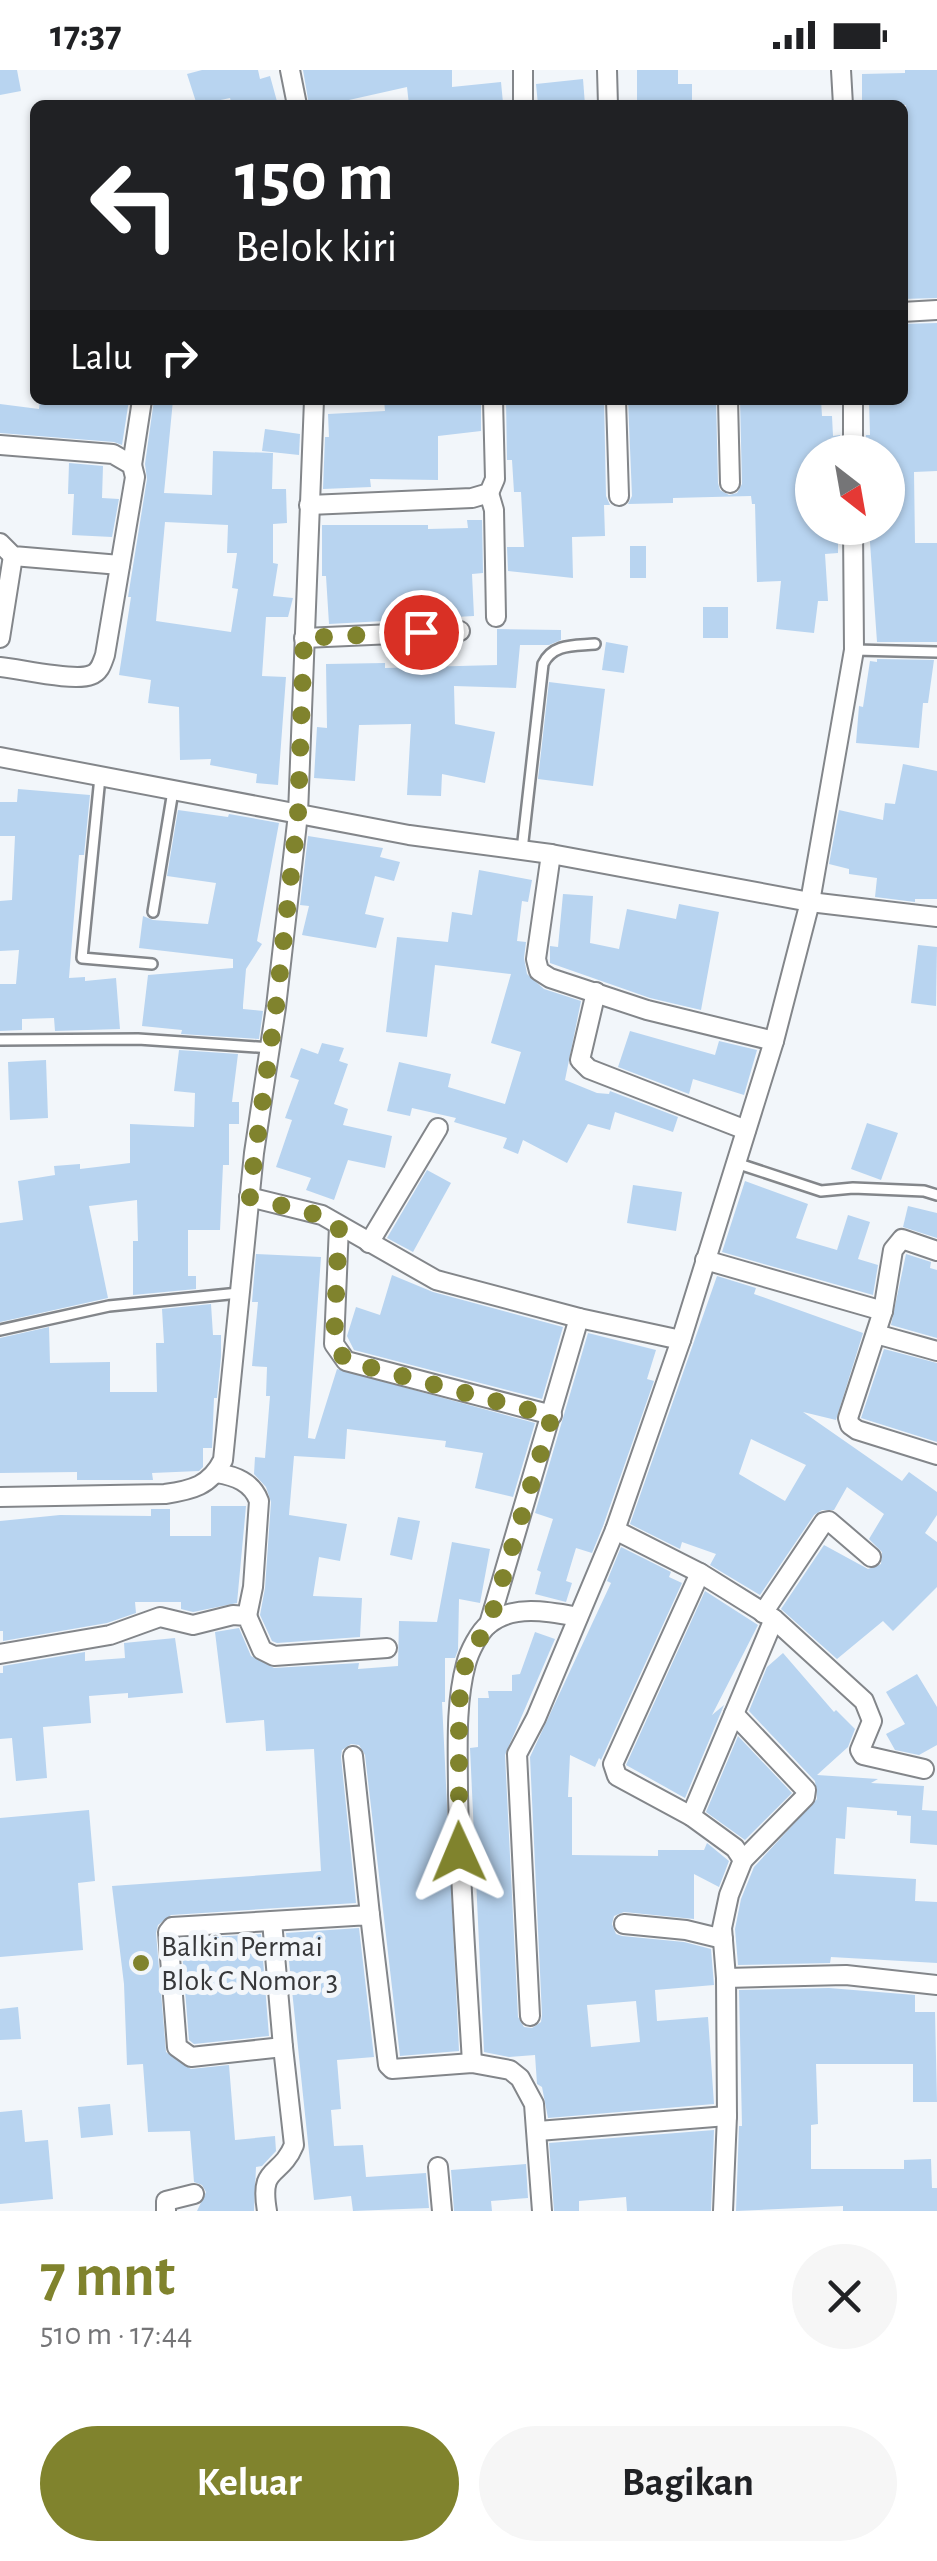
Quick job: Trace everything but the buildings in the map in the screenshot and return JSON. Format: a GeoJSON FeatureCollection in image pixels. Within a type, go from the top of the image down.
{"type":"FeatureCollection","features":[{"type":"Feature","properties":{"kind":"street"},"geometry":{"type":"LineString","coordinates":[[290,70],[295,100]]}},
{"type":"Feature","properties":{"kind":"street"},"geometry":{"type":"LineString","coordinates":[[522,70],[524,100]]}},
{"type":"Feature","properties":{"kind":"street"},"geometry":{"type":"LineString","coordinates":[[607,70],[608,100]]}},
{"type":"Feature","properties":{"kind":"street"},"geometry":{"type":"LineString","coordinates":[[841,70],[843,100]]}},
{"type":"Feature","properties":{"kind":"street"},"geometry":{"type":"LineString","coordinates":[[908,312],[937,310]]}},
{"type":"Feature","properties":{"kind":"street"},"geometry":{"type":"LineString","coordinates":[[0,667],[76,677],[91,675],[100,668],[135,477],[132,465],[141,405]]}},
{"type":"Feature","properties":{"kind":"street"},"geometry":{"type":"LineString","coordinates":[[0,1497],[165,1494],[189,1490],[205,1484],[216,1473],[225,1446],[249,1197],[298,814],[314,405]]}},
{"type":"Feature","properties":{"kind":"street"},"geometry":{"type":"LineString","coordinates":[[493,405],[495,480],[488,494],[494,510],[496,617]]}},
{"type":"Feature","properties":{"kind":"street"},"geometry":{"type":"LineString","coordinates":[[616,405],[620,496]]}},
{"type":"Feature","properties":{"kind":"street"},"geometry":{"type":"LineString","coordinates":[[728,405],[730,483]]}},
{"type":"Feature","properties":{"kind":"street"},"geometry":{"type":"LineString","coordinates":[[853,405],[853,435]]}},
{"type":"Feature","properties":{"kind":"street"},"geometry":{"type":"LineString","coordinates":[[0,445],[112,454],[132,465]]}},
{"type":"Feature","properties":{"kind":"street"},"geometry":{"type":"LineString","coordinates":[[309,505],[472,498],[488,494]]}},
{"type":"Feature","properties":{"kind":"street"},"geometry":{"type":"LineString","coordinates":[[530,2016],[515,1766],[520,1744],[536,1718],[615,1530],[681,1340],[774,1041],[810,902],[854,650],[853,545]]}},
{"type":"Feature","properties":{"kind":"street"},"geometry":{"type":"LineString","coordinates":[[0,638],[6,550],[120,566]]}},
{"type":"Feature","properties":{"kind":"street"},"geometry":{"type":"LineString","coordinates":[[304,638],[460,631]]}},
{"type":"Feature","properties":{"kind":"street"},"geometry":{"type":"LineString","coordinates":[[0,756],[410,836],[551,854],[810,902],[937,917]]}},
{"type":"Feature","properties":{"kind":"street"},"geometry":{"type":"LineString","coordinates":[[551,854],[537,967],[550,978],[648,1010],[774,1041]]}},
{"type":"Feature","properties":{"kind":"street"},"geometry":{"type":"LineString","coordinates":[[596,992],[580,1060],[589,1069],[746,1130]]}},
{"type":"Feature","properties":{"kind":"street"},"geometry":{"type":"LineString","coordinates":[[369,1243],[438,1128]]}},
{"type":"Feature","properties":{"kind":"street"},"geometry":{"type":"LineString","coordinates":[[249,1197],[322,1216],[436,1280],[681,1340]]}},
{"type":"Feature","properties":{"kind":"street"},"geometry":{"type":"LineString","coordinates":[[339,1226],[334,1344],[346,1361],[552,1416]]}},
{"type":"Feature","properties":{"kind":"street"},"geometry":{"type":"LineString","coordinates":[[937,1250],[899,1241],[894,1250],[884,1311],[850,1408],[850,1425],[937,1455]]}},
{"type":"Feature","properties":{"kind":"street"},"geometry":{"type":"LineString","coordinates":[[705,1260],[884,1311]]}},
{"type":"Feature","properties":{"kind":"street"},"geometry":{"type":"LineString","coordinates":[[472,2063],[459,1852],[459,1703],[466,1660],[489,1624],[580,1318]]}},
{"type":"Feature","properties":{"kind":"street"},"geometry":{"type":"LineString","coordinates":[[876,1334],[937,1352]]}},
{"type":"Feature","properties":{"kind":"street"},"geometry":{"type":"LineString","coordinates":[[216,1473],[245,1482],[259,1500],[247,1616],[262,1650],[274,1656],[387,1648]]}},
{"type":"Feature","properties":{"kind":"street"},"geometry":{"type":"LineString","coordinates":[[691,1816],[734,1714],[768,1616],[824,1522],[829,1521],[871,1557]]}},
{"type":"Feature","properties":{"kind":"street"},"geometry":{"type":"LineString","coordinates":[[615,1530],[700,1573],[768,1616],[864,1701],[872,1722],[860,1750],[862,1756],[924,1768]]}},
{"type":"Feature","properties":{"kind":"street"},"geometry":{"type":"LineString","coordinates":[[700,1573],[613,1764],[617,1776],[691,1816],[736,1848],[744,1860]]}},
{"type":"Feature","properties":{"kind":"street"},"geometry":{"type":"LineString","coordinates":[[489,1624],[511,1614],[531,1611],[578,1617]]}},
{"type":"Feature","properties":{"kind":"street"},"geometry":{"type":"LineString","coordinates":[[0,1654],[110,1635],[160,1617],[193,1625],[233,1615],[247,1616]]}},
{"type":"Feature","properties":{"kind":"street"},"geometry":{"type":"LineString","coordinates":[[722,2211],[727,2116],[725,1908],[744,1860],[805,1796],[806,1790],[734,1714]]}},
{"type":"Feature","properties":{"kind":"street"},"geometry":{"type":"LineString","coordinates":[[353,1756],[389,2068],[472,2063],[510,2070],[520,2078],[534,2104],[542,2211]]}},
{"type":"Feature","properties":{"kind":"street"},"geometry":{"type":"LineString","coordinates":[[283,2047],[190,2057],[178,2047],[170,1929],[370,1915]]}},
{"type":"Feature","properties":{"kind":"street"},"geometry":{"type":"LineString","coordinates":[[267,2211],[264,2185],[294,2144],[272,1921]]}},
{"type":"Feature","properties":{"kind":"street"},"geometry":{"type":"LineString","coordinates":[[624,1924],[666,1927],[723,1939]]}},
{"type":"Feature","properties":{"kind":"street"},"geometry":{"type":"LineString","coordinates":[[726,1978],[846,1975],[937,1985]]}},
{"type":"Feature","properties":{"kind":"street"},"geometry":{"type":"LineString","coordinates":[[538,2130],[727,2116]]}},
{"type":"Feature","properties":{"kind":"street"},"geometry":{"type":"LineString","coordinates":[[438,2167],[442,2211]]}},
{"type":"Feature","properties":{"kind":"street"},"geometry":{"type":"LineString","coordinates":[[166,2211],[166,2201],[194,2194]]}},
{"type":"Feature","properties":{"kind":"lane"},"geometry":{"type":"LineString","coordinates":[[522,850],[544,664],[560,646],[596,644]]}},
{"type":"Feature","properties":{"kind":"lane"},"geometry":{"type":"LineString","coordinates":[[854,650],[937,652]]}},
{"type":"Feature","properties":{"kind":"lane"},"geometry":{"type":"LineString","coordinates":[[100,776],[82,958],[152,964]]}},
{"type":"Feature","properties":{"kind":"lane"},"geometry":{"type":"LineString","coordinates":[[152,912],[172,791]]}},
{"type":"Feature","properties":{"kind":"lane"},"geometry":{"type":"LineString","coordinates":[[0,1040],[138,1038],[271,1048]]}},
{"type":"Feature","properties":{"kind":"lane"},"geometry":{"type":"LineString","coordinates":[[736,1163],[822,1191],[924,1190],[937,1195]]}},
{"type":"Feature","properties":{"kind":"lane"},"geometry":{"type":"LineString","coordinates":[[0,1330],[109,1306],[240,1293]]}},
{"type":"Feature","properties":{"kind":"place","name":"Balkin Permai Blok C Nomor 3"},"geometry":{"type":"Point","coordinates":[141,1963]}},
{"type":"Feature","properties":{"kind":"route"},"geometry":{"type":"LineString","coordinates":[[421,632],[304,638],[298,814],[249,1197],[322,1216],[339,1226],[334,1344],[346,1361],[552,1416],[489,1624],[466,1660],[459,1703],[459,1852]]}}]}
